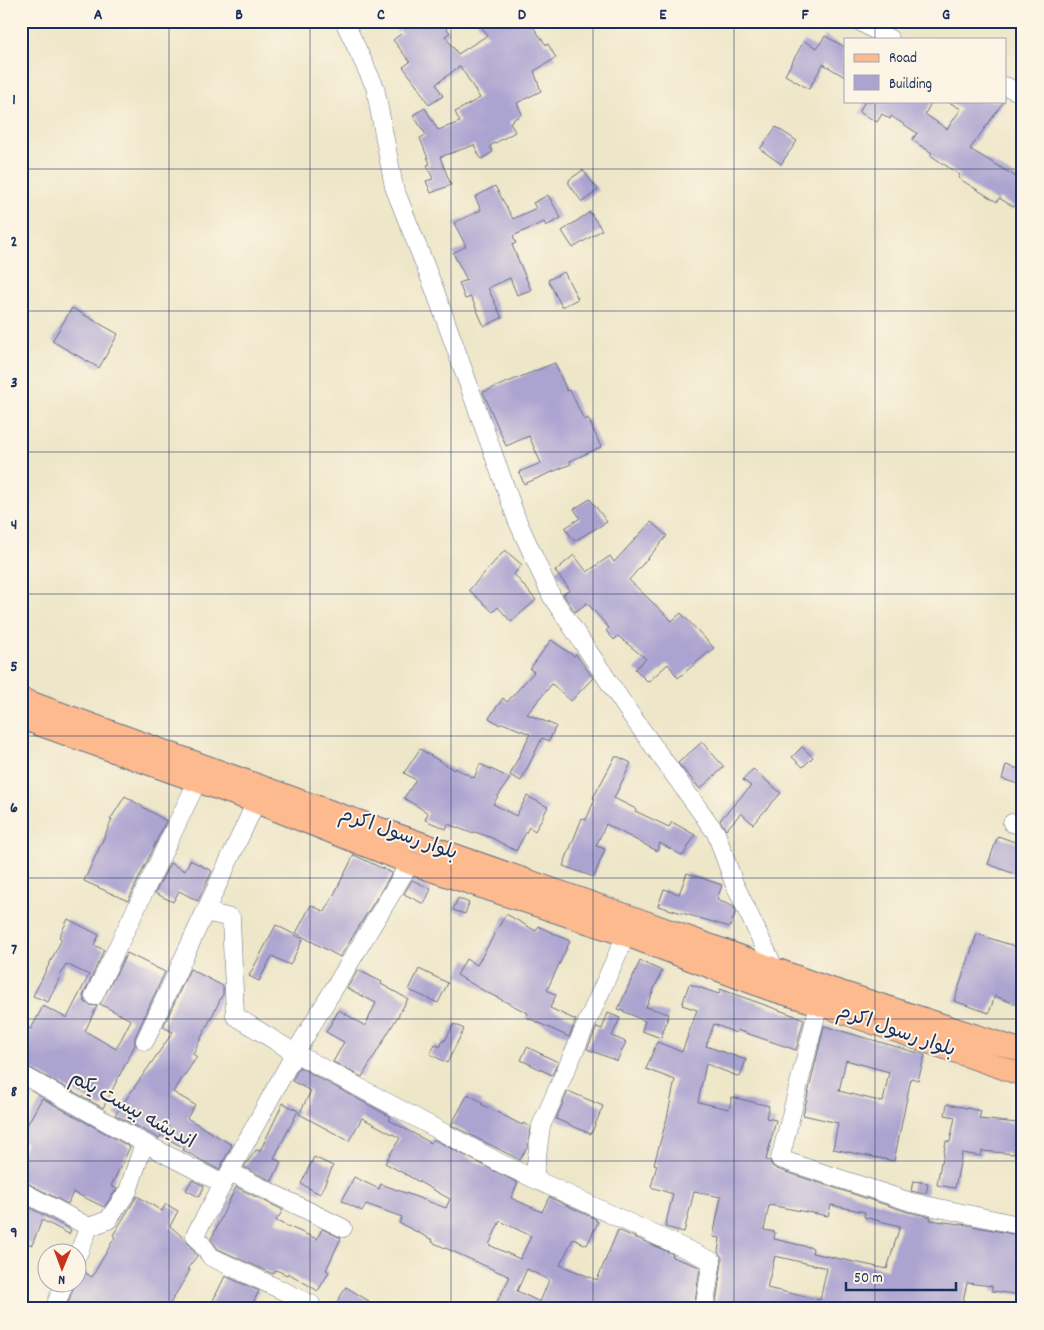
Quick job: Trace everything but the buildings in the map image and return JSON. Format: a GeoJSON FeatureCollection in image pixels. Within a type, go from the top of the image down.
{"type":"FeatureCollection","features":[{"type":"Feature","properties":{"kind":"main road","name":"بلوار رسول اکرم"},"geometry":{"type":"LineString","coordinates":[[21,699],[298,800],[772,979],[819,1004],[1023,1075]]}},
{"type":"Feature","properties":{"kind":"main road","name":"بلوار رسول اکرم"},"geometry":{"type":"LineString","coordinates":[[21,718],[256,802],[410,863],[626,936],[772,979],[825,987],[1023,1051]]}},
{"type":"Feature","properties":{"kind":"street"},"geometry":{"type":"LineString","coordinates":[[344,21],[375,87],[394,188],[434,288],[517,520],[552,597],[631,715],[716,833],[772,979]]}},
{"type":"Feature","properties":{"kind":"street"},"geometry":{"type":"LineString","coordinates":[[859,21],[888,38]]}},
{"type":"Feature","properties":{"kind":"street"},"geometry":{"type":"LineString","coordinates":[[1006,86],[1023,94]]}},
{"type":"Feature","properties":{"kind":"street"},"geometry":{"type":"LineString","coordinates":[[94,996],[197,782]]}},
{"type":"Feature","properties":{"kind":"street"},"geometry":{"type":"LineString","coordinates":[[145,1041],[256,802]]}},
{"type":"Feature","properties":{"kind":"street"},"geometry":{"type":"LineString","coordinates":[[312,1309],[310,1304],[211,1257],[195,1235],[296,1053],[410,863]]}},
{"type":"Feature","properties":{"kind":"street"},"geometry":{"type":"LineString","coordinates":[[205,912],[231,918],[234,1016],[296,1053],[502,1164],[712,1261],[704,1309]]}},
{"type":"Feature","properties":{"kind":"street"},"geometry":{"type":"LineString","coordinates":[[534,1179],[541,1126],[626,936]]}},
{"type":"Feature","properties":{"kind":"street"},"geometry":{"type":"LineString","coordinates":[[819,1004],[780,1160],[910,1202],[1023,1226]]}},
{"type":"Feature","properties":{"kind":"street","name":"اندیشه بیست یکم"},"geometry":{"type":"LineString","coordinates":[[21,1074],[144,1143],[343,1228]]}},
{"type":"Feature","properties":{"kind":"street"},"geometry":{"type":"LineString","coordinates":[[83,1242],[89,1228],[108,1220],[128,1191],[144,1143]]}},
{"type":"Feature","properties":{"kind":"street"},"geometry":{"type":"LineString","coordinates":[[21,1190],[89,1228]]}},
{"type":"Feature","properties":{"kind":"street"},"geometry":{"type":"LineString","coordinates":[[54,1309],[61,1292]]}}]}
